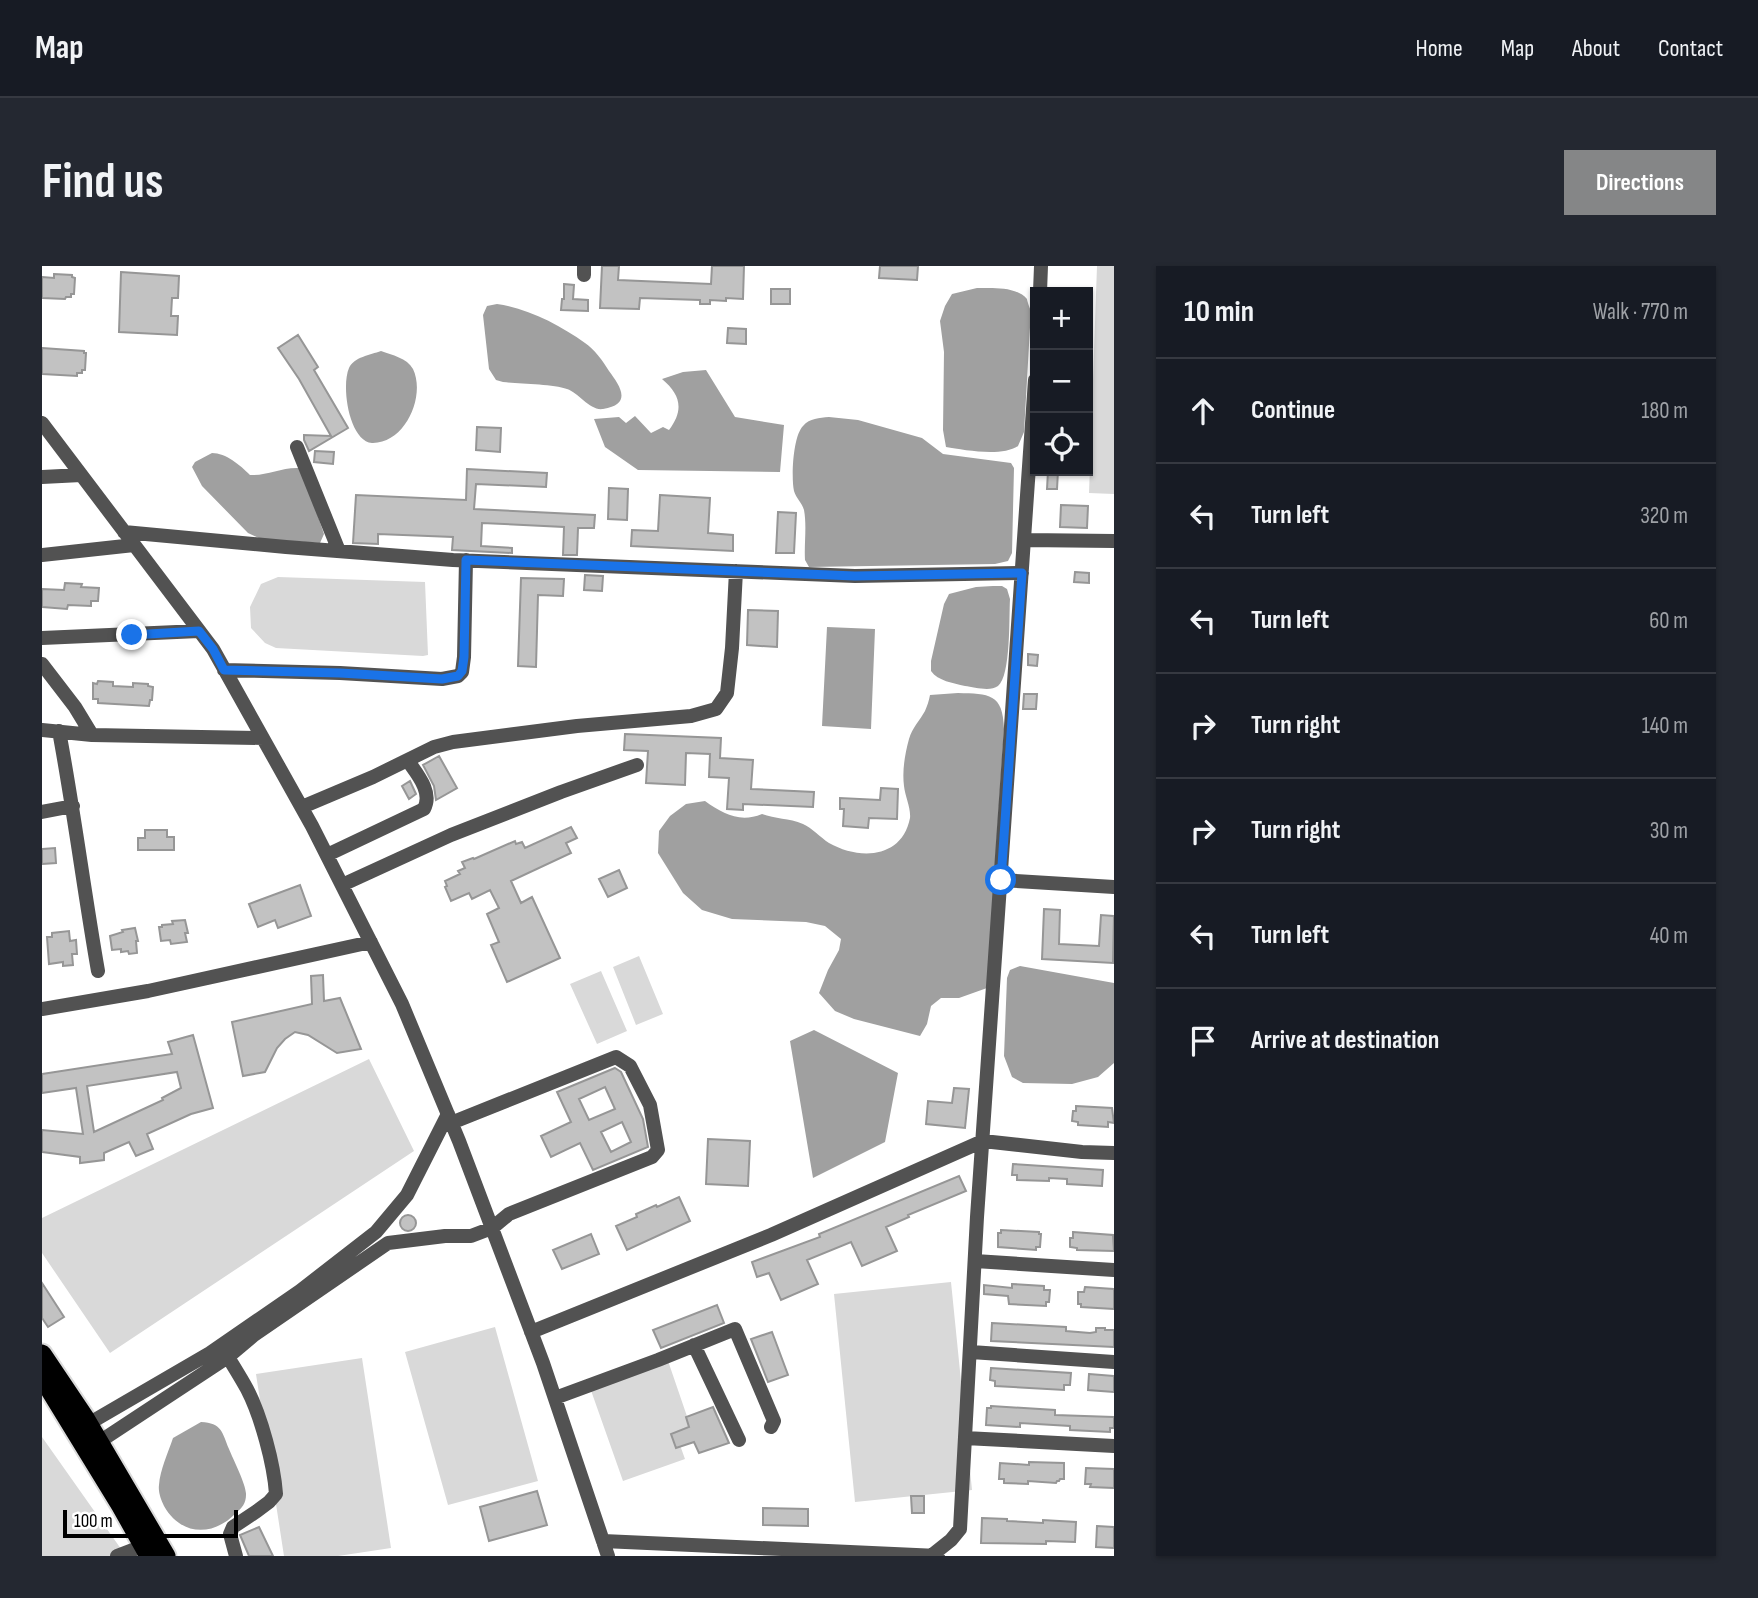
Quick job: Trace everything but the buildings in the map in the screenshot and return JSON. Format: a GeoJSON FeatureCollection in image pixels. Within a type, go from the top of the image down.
{"type":"FeatureCollection","features":[{"type":"Feature","properties":{"kind":"highway"},"geometry":{"type":"LineString","coordinates":[[42,1354],[88,1424],[166,1556]]}},
{"type":"Feature","properties":{"kind":"highway"},"geometry":{"type":"LineString","coordinates":[[42,1377],[146,1551]]}},
{"type":"Feature","properties":{"kind":"street"},"geometry":{"type":"LineString","coordinates":[[1040,287],[1041,266]]}},
{"type":"Feature","properties":{"kind":"street"},"geometry":{"type":"LineString","coordinates":[[931,1556],[960,1529],[975,1261],[1033,413]]}},
{"type":"Feature","properties":{"kind":"street"},"geometry":{"type":"LineString","coordinates":[[42,423],[213,649],[302,807],[402,1004],[531,1332],[608,1556]]}},
{"type":"Feature","properties":{"kind":"street"},"geometry":{"type":"LineString","coordinates":[[297,447],[339,551]]}},
{"type":"Feature","properties":{"kind":"street"},"geometry":{"type":"LineString","coordinates":[[42,477],[81,475]]}},
{"type":"Feature","properties":{"kind":"street"},"geometry":{"type":"LineString","coordinates":[[124,532],[466,560],[855,576],[1022,573]]}},
{"type":"Feature","properties":{"kind":"street"},"geometry":{"type":"LineString","coordinates":[[1025,540],[1114,541]]}},
{"type":"Feature","properties":{"kind":"street"},"geometry":{"type":"LineString","coordinates":[[42,555],[134,545]]}},
{"type":"Feature","properties":{"kind":"street"},"geometry":{"type":"LineString","coordinates":[[224,670],[442,679],[458,676],[462,671],[464,657],[466,560]]}},
{"type":"Feature","properties":{"kind":"street"},"geometry":{"type":"LineString","coordinates":[[302,807],[434,747],[453,742],[577,726],[691,716],[716,709],[727,693],[736,571]]}},
{"type":"Feature","properties":{"kind":"street"},"geometry":{"type":"LineString","coordinates":[[42,638],[199,631]]}},
{"type":"Feature","properties":{"kind":"street"},"geometry":{"type":"LineString","coordinates":[[42,664],[75,707],[92,735]]}},
{"type":"Feature","properties":{"kind":"street"},"geometry":{"type":"LineString","coordinates":[[42,730],[92,735],[263,738]]}},
{"type":"Feature","properties":{"kind":"street"},"geometry":{"type":"LineString","coordinates":[[59,731],[98,971]]}},
{"type":"Feature","properties":{"kind":"street"},"geometry":{"type":"LineString","coordinates":[[327,855],[424,809],[427,803],[425,789],[408,761]]}},
{"type":"Feature","properties":{"kind":"street"},"geometry":{"type":"LineString","coordinates":[[342,885],[451,835],[637,765]]}},
{"type":"Feature","properties":{"kind":"street"},"geometry":{"type":"LineString","coordinates":[[42,812],[73,806]]}},
{"type":"Feature","properties":{"kind":"street"},"geometry":{"type":"LineString","coordinates":[[1001,880],[1114,887]]}},
{"type":"Feature","properties":{"kind":"street"},"geometry":{"type":"LineString","coordinates":[[42,1009],[148,990],[371,942]]}},
{"type":"Feature","properties":{"kind":"street"},"geometry":{"type":"LineString","coordinates":[[88,1424],[210,1353],[300,1290],[376,1232],[407,1195],[449,1119],[616,1057],[630,1066],[650,1105],[658,1150],[652,1157],[509,1214],[492,1228],[471,1236],[388,1242],[254,1335],[228,1357],[99,1442]]}},
{"type":"Feature","properties":{"kind":"street"},"geometry":{"type":"LineString","coordinates":[[531,1332],[771,1234],[983,1141],[1114,1153]]}},
{"type":"Feature","properties":{"kind":"street"},"geometry":{"type":"LineString","coordinates":[[975,1261],[1114,1270]]}},
{"type":"Feature","properties":{"kind":"street"},"geometry":{"type":"LineString","coordinates":[[555,1398],[735,1329],[774,1421],[771,1427]]}},
{"type":"Feature","properties":{"kind":"street"},"geometry":{"type":"LineString","coordinates":[[694,1345],[739,1440]]}},
{"type":"Feature","properties":{"kind":"street"},"geometry":{"type":"LineString","coordinates":[[971,1352],[1114,1362]]}},
{"type":"Feature","properties":{"kind":"street"},"geometry":{"type":"LineString","coordinates":[[228,1357],[248,1391],[259,1420],[270,1456],[276,1494],[270,1502],[233,1527],[230,1534],[236,1556]]}},
{"type":"Feature","properties":{"kind":"street"},"geometry":{"type":"LineString","coordinates":[[965,1438],[1114,1446]]}},
{"type":"Feature","properties":{"kind":"street"},"geometry":{"type":"LineString","coordinates":[[603,1541],[941,1556]]}},
{"type":"Feature","properties":{"kind":"street"},"geometry":{"type":"LineString","coordinates":[[117,1556],[146,1551]]}},
{"type":"Feature","properties":{"kind":"shaded area"},"geometry":{"type":"Polygon","coordinates":[[[1097,266],[1114,266],[1114,494],[1089,493],[1090,476],[1093,476],[1097,266]]]}},
{"type":"Feature","properties":{"kind":"shaded area"},"geometry":{"type":"Polygon","coordinates":[[[977,288],[1004,289],[1017,292],[1027,299],[1030,307],[1030,327],[1024,432],[1018,446],[1011,449],[983,452],[946,447],[943,430],[944,352],[940,321],[952,294],[977,288]]]}},
{"type":"Feature","properties":{"kind":"shaded area"},"geometry":{"type":"Polygon","coordinates":[[[497,304],[543,318],[588,346],[601,359],[620,388],[621,399],[618,403],[612,407],[598,409],[567,389],[496,380],[489,369],[483,315],[487,306],[497,304]]]}},
{"type":"Feature","properties":{"kind":"shaded area"},"geometry":{"type":"Polygon","coordinates":[[[381,351],[399,357],[410,365],[417,392],[410,416],[403,427],[394,436],[372,443],[364,440],[353,423],[347,399],[347,376],[351,364],[355,361],[381,351]]]}},
{"type":"Feature","properties":{"kind":"shaded area"},"geometry":{"type":"Polygon","coordinates":[[[706,370],[735,417],[784,425],[780,472],[638,470],[605,447],[594,419],[619,417],[626,423],[635,416],[651,433],[663,427],[669,430],[677,416],[678,403],[673,391],[662,379],[683,372],[706,370]]]}},
{"type":"Feature","properties":{"kind":"shaded area"},"geometry":{"type":"Polygon","coordinates":[[[829,417],[858,420],[922,438],[943,454],[1011,463],[1014,468],[1012,553],[1008,561],[995,564],[809,567],[805,560],[804,510],[794,491],[794,457],[797,438],[803,426],[812,420],[829,417]]]}},
{"type":"Feature","properties":{"kind":"shaded area"},"geometry":{"type":"Polygon","coordinates":[[[212,453],[228,457],[250,475],[299,468],[324,534],[320,543],[261,539],[248,533],[202,486],[192,467],[195,462],[212,453]]]}},
{"type":"Feature","properties":{"kind":"shaded area"},"geometry":{"type":"Polygon","coordinates":[[[278,577],[425,582],[428,655],[276,648],[265,643],[251,628],[250,607],[261,584],[278,577]]]}},
{"type":"Feature","properties":{"kind":"shaded area"},"geometry":{"type":"Polygon","coordinates":[[[1002,586],[1007,589],[1010,599],[1009,631],[1005,671],[998,686],[986,689],[965,686],[938,677],[931,671],[931,661],[944,604],[949,594],[976,587],[1002,586]]]}},
{"type":"Feature","properties":{"kind":"shaded area"},"geometry":{"type":"Polygon","coordinates":[[[827,627],[875,629],[871,729],[822,726],[827,627]]]}},
{"type":"Feature","properties":{"kind":"shaded area"},"geometry":{"type":"Polygon","coordinates":[[[958,693],[992,698],[1001,708],[1003,717],[987,988],[959,998],[941,998],[931,1006],[927,1024],[920,1036],[854,1019],[835,1011],[819,993],[839,950],[841,939],[825,926],[806,922],[732,919],[702,910],[683,893],[658,853],[659,831],[670,816],[686,804],[705,801],[732,816],[746,818],[762,814],[798,822],[829,843],[853,852],[878,852],[889,848],[898,842],[905,832],[910,818],[903,774],[910,735],[925,711],[930,695],[958,693]]]}},
{"type":"Feature","properties":{"kind":"shaded area"},"geometry":{"type":"Polygon","coordinates":[[[639,956],[663,1014],[636,1025],[613,967],[639,956]]]}},
{"type":"Feature","properties":{"kind":"shaded area"},"geometry":{"type":"Polygon","coordinates":[[[1020,966],[1114,983],[1114,1063],[1098,1077],[1072,1084],[1023,1083],[1012,1077],[1004,1056],[1007,978],[1010,970],[1020,966]]]}},
{"type":"Feature","properties":{"kind":"shaded area"},"geometry":{"type":"Polygon","coordinates":[[[601,971],[627,1031],[597,1044],[570,984],[601,971]]]}},
{"type":"Feature","properties":{"kind":"shaded area"},"geometry":{"type":"Polygon","coordinates":[[[814,1030],[898,1073],[885,1142],[813,1178],[790,1041],[814,1030]]]}},
{"type":"Feature","properties":{"kind":"shaded area"},"geometry":{"type":"Polygon","coordinates":[[[369,1059],[414,1151],[110,1353],[42,1253],[42,1218],[369,1059]]]}},
{"type":"Feature","properties":{"kind":"shaded area"},"geometry":{"type":"Polygon","coordinates":[[[951,1282],[972,1490],[855,1502],[834,1294],[951,1282]]]}},
{"type":"Feature","properties":{"kind":"shaded area"},"geometry":{"type":"Polygon","coordinates":[[[495,1327],[538,1481],[448,1505],[405,1352],[495,1327]]]}},
{"type":"Feature","properties":{"kind":"shaded area"},"geometry":{"type":"Polygon","coordinates":[[[666,1355],[691,1428],[676,1434],[685,1459],[623,1481],[588,1382],[666,1355]]]}},
{"type":"Feature","properties":{"kind":"shaded area"},"geometry":{"type":"Polygon","coordinates":[[[362,1358],[391,1548],[338,1556],[284,1556],[256,1374],[362,1358]]]}},
{"type":"Feature","properties":{"kind":"shaded area"},"geometry":{"type":"Polygon","coordinates":[[[201,1422],[217,1426],[223,1433],[246,1495],[242,1507],[227,1521],[198,1530],[188,1528],[171,1516],[163,1504],[159,1488],[173,1438],[201,1422]]]}},
{"type":"Feature","properties":{"kind":"shaded area"},"geometry":{"type":"Polygon","coordinates":[[[42,1437],[126,1556],[42,1556],[42,1437]]]}},
{"type":"Feature","properties":{"kind":"route"},"geometry":{"type":"LineString","coordinates":[[132,635],[199,631],[224,670],[442,679],[458,676],[462,671],[466,560],[855,576],[1022,573],[1001,880]]}}]}
